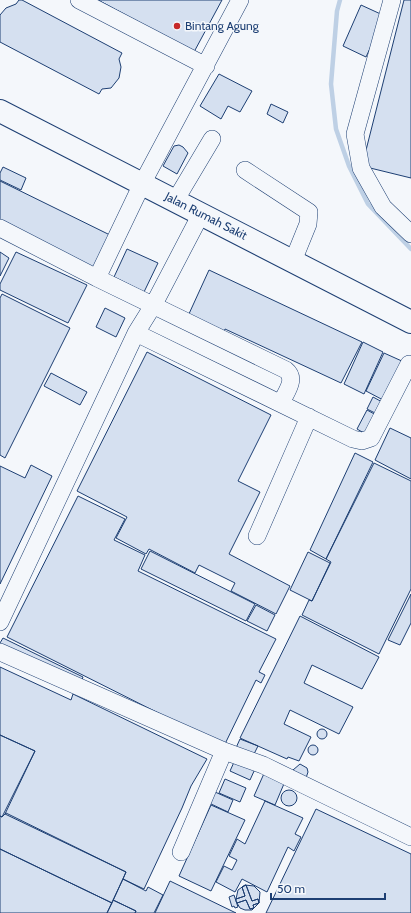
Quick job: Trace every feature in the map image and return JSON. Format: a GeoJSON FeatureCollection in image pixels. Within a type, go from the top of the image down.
{"type":"FeatureCollection","features":[{"type":"Feature","properties":{"kind":"main road","name":"Jalan Rumah Sakit"},"geometry":{"type":"LineString","coordinates":[[0,111],[411,322]]}},
{"type":"Feature","properties":{"kind":"lane"},"geometry":{"type":"LineString","coordinates":[[79,0],[206,66]]}},
{"type":"Feature","properties":{"kind":"lane"},"geometry":{"type":"LineString","coordinates":[[98,278],[142,184],[240,0]]}},
{"type":"Feature","properties":{"kind":"lane"},"geometry":{"type":"LineString","coordinates":[[392,0],[355,134],[361,168],[383,207],[411,234]]}},
{"type":"Feature","properties":{"kind":"lane"},"geometry":{"type":"LineString","coordinates":[[175,201],[212,138]]}},
{"type":"Feature","properties":{"kind":"lane"},"geometry":{"type":"LineString","coordinates":[[245,170],[309,212],[308,224],[293,261]]}},
{"type":"Feature","properties":{"kind":"lane"},"geometry":{"type":"LineString","coordinates":[[0,622],[136,333],[154,304],[201,214]]}},
{"type":"Feature","properties":{"kind":"lane"},"geometry":{"type":"LineString","coordinates":[[0,228],[98,278],[154,304],[286,370],[291,374],[292,379],[281,403]]}},
{"type":"Feature","properties":{"kind":"lane"},"geometry":{"type":"LineString","coordinates":[[136,333],[353,439],[367,441],[371,438],[409,364]]}},
{"type":"Feature","properties":{"kind":"lane"},"geometry":{"type":"LineString","coordinates":[[257,536],[308,417]]}},
{"type":"Feature","properties":{"kind":"lane"},"geometry":{"type":"LineString","coordinates":[[0,652],[224,751],[263,765],[411,837]]}},
{"type":"Feature","properties":{"kind":"lane"},"geometry":{"type":"LineString","coordinates":[[181,852],[224,751]]}},
{"type":"Feature","properties":{"kind":"building"},"geometry":{"type":"Polygon","coordinates":[[[19,0],[22,0],[122,53],[119,59],[121,67],[119,78],[111,88],[102,89],[99,94],[0,42],[0,15],[6,8],[16,4],[19,0]]]}},
{"type":"Feature","properties":{"kind":"building","name":"Bintang Agung"},"geometry":{"type":"Polygon","coordinates":[[[98,0],[222,0],[194,52],[98,0]]]}},
{"type":"Feature","properties":{"kind":"building"},"geometry":{"type":"Polygon","coordinates":[[[404,0],[411,0],[411,178],[362,166],[404,0]]]}},
{"type":"Feature","properties":{"kind":"building"},"geometry":{"type":"Polygon","coordinates":[[[361,5],[385,16],[366,57],[343,46],[361,5]]]}},
{"type":"Feature","properties":{"kind":"building"},"geometry":{"type":"Polygon","coordinates":[[[219,74],[252,91],[240,112],[228,106],[221,119],[200,106],[219,74]]]}},
{"type":"Feature","properties":{"kind":"building"},"geometry":{"type":"Polygon","coordinates":[[[271,104],[288,112],[283,123],[267,114],[271,104]]]}},
{"type":"Feature","properties":{"kind":"building"},"geometry":{"type":"Polygon","coordinates":[[[179,145],[188,153],[177,174],[163,166],[174,146],[179,145]]]}},
{"type":"Feature","properties":{"kind":"building"},"geometry":{"type":"Polygon","coordinates":[[[3,167],[26,178],[21,190],[0,180],[0,173],[3,167]]]}},
{"type":"Feature","properties":{"kind":"building"},"geometry":{"type":"Polygon","coordinates":[[[0,181],[112,236],[96,270],[0,225],[0,181]]]}},
{"type":"Feature","properties":{"kind":"building"},"geometry":{"type":"Polygon","coordinates":[[[127,249],[158,263],[144,292],[114,277],[127,249]]]}},
{"type":"Feature","properties":{"kind":"building"},"geometry":{"type":"Polygon","coordinates":[[[0,252],[9,258],[0,276],[0,252]]]}},
{"type":"Feature","properties":{"kind":"building"},"geometry":{"type":"Polygon","coordinates":[[[16,252],[87,285],[68,323],[0,290],[0,284],[16,252]]]}},
{"type":"Feature","properties":{"kind":"building"},"geometry":{"type":"Polygon","coordinates":[[[209,270],[362,342],[341,383],[225,329],[223,334],[188,316],[209,270]]]}},
{"type":"Feature","properties":{"kind":"building"},"geometry":{"type":"Polygon","coordinates":[[[2,294],[70,328],[5,458],[0,455],[0,298],[2,294]]]}},
{"type":"Feature","properties":{"kind":"building"},"geometry":{"type":"Polygon","coordinates":[[[105,308],[125,318],[116,337],[96,327],[105,308]]]}},
{"type":"Feature","properties":{"kind":"building"},"geometry":{"type":"Polygon","coordinates":[[[363,342],[383,352],[364,394],[344,384],[363,342]]]}},
{"type":"Feature","properties":{"kind":"building"},"geometry":{"type":"Polygon","coordinates":[[[147,352],[271,415],[238,481],[260,492],[229,554],[290,586],[276,614],[231,591],[235,583],[199,565],[195,573],[149,549],[146,554],[116,538],[127,517],[77,491],[147,352]]]}},
{"type":"Feature","properties":{"kind":"building"},"geometry":{"type":"Polygon","coordinates":[[[384,353],[404,362],[385,401],[366,391],[384,353]]]}},
{"type":"Feature","properties":{"kind":"building"},"geometry":{"type":"Polygon","coordinates":[[[51,373],[87,392],[80,405],[44,386],[51,373]]]}},
{"type":"Feature","properties":{"kind":"building"},"geometry":{"type":"Polygon","coordinates":[[[373,397],[384,403],[379,415],[367,409],[373,397]]]}},
{"type":"Feature","properties":{"kind":"building"},"geometry":{"type":"Polygon","coordinates":[[[367,410],[378,416],[369,436],[357,429],[367,410]]]}},
{"type":"Feature","properties":{"kind":"building"},"geometry":{"type":"Polygon","coordinates":[[[390,428],[411,438],[411,479],[375,460],[390,428]]]}},
{"type":"Feature","properties":{"kind":"building"},"geometry":{"type":"Polygon","coordinates":[[[355,453],[373,462],[326,559],[310,550],[355,453]]]}},
{"type":"Feature","properties":{"kind":"building"},"geometry":{"type":"Polygon","coordinates":[[[374,463],[411,481],[411,589],[379,654],[302,615],[309,600],[312,601],[331,562],[326,559],[374,463]]]}},
{"type":"Feature","properties":{"kind":"building"},"geometry":{"type":"Polygon","coordinates":[[[31,465],[52,476],[0,584],[0,466],[25,478],[31,465]]]}},
{"type":"Feature","properties":{"kind":"building"},"geometry":{"type":"Polygon","coordinates":[[[78,496],[125,519],[114,540],[145,555],[138,571],[276,639],[259,672],[265,675],[261,683],[256,680],[224,746],[7,637],[78,496]]]}},
{"type":"Feature","properties":{"kind":"building"},"geometry":{"type":"Polygon","coordinates":[[[150,551],[255,604],[246,621],[141,569],[150,551]]]}},
{"type":"Feature","properties":{"kind":"building"},"geometry":{"type":"Polygon","coordinates":[[[308,552],[330,563],[312,601],[290,590],[308,552]]]}},
{"type":"Feature","properties":{"kind":"building"},"geometry":{"type":"Polygon","coordinates":[[[411,594],[411,623],[400,645],[388,640],[411,594]]]}},
{"type":"Feature","properties":{"kind":"building"},"geometry":{"type":"Polygon","coordinates":[[[256,605],[275,615],[267,631],[247,621],[256,605]]]}},
{"type":"Feature","properties":{"kind":"building"},"geometry":{"type":"Polygon","coordinates":[[[300,616],[379,657],[362,689],[312,665],[304,683],[353,707],[339,734],[290,710],[284,724],[311,737],[299,761],[288,757],[287,759],[240,738],[300,616]]]}},
{"type":"Feature","properties":{"kind":"building"},"geometry":{"type":"Polygon","coordinates":[[[3,638],[83,677],[80,686],[0,650],[0,643],[3,638]]]}},
{"type":"Feature","properties":{"kind":"building"},"geometry":{"type":"Polygon","coordinates":[[[0,667],[71,700],[73,694],[207,759],[191,786],[144,889],[123,879],[126,872],[5,814],[35,751],[0,735],[0,667]]]}},
{"type":"Feature","properties":{"kind":"building"},"geometry":{"type":"Polygon","coordinates":[[[320,729],[324,729],[326,730],[326,738],[320,739],[317,736],[317,732],[320,729]]]}},
{"type":"Feature","properties":{"kind":"building"},"geometry":{"type":"Polygon","coordinates":[[[0,735],[35,751],[2,817],[0,816],[0,735]]]}},
{"type":"Feature","properties":{"kind":"building"},"geometry":{"type":"Polygon","coordinates":[[[240,739],[258,746],[252,758],[235,750],[240,739]]]}},
{"type":"Feature","properties":{"kind":"building"},"geometry":{"type":"Polygon","coordinates":[[[311,745],[315,745],[317,746],[317,754],[311,755],[308,752],[308,748],[311,745]]]}},
{"type":"Feature","properties":{"kind":"building"},"geometry":{"type":"Polygon","coordinates":[[[235,760],[255,769],[250,780],[230,771],[235,760]]]}},
{"type":"Feature","properties":{"kind":"building"},"geometry":{"type":"Polygon","coordinates":[[[300,764],[307,768],[308,772],[306,778],[293,774],[293,770],[300,764]]]}},
{"type":"Feature","properties":{"kind":"building"},"geometry":{"type":"Polygon","coordinates":[[[266,769],[286,779],[275,805],[254,796],[266,769]]]}},
{"type":"Feature","properties":{"kind":"building"},"geometry":{"type":"Polygon","coordinates":[[[225,779],[246,788],[240,802],[219,793],[225,779]]]}},
{"type":"Feature","properties":{"kind":"building"},"geometry":{"type":"Polygon","coordinates":[[[289,790],[296,795],[297,798],[292,805],[289,806],[282,801],[281,798],[286,791],[289,790]]]}},
{"type":"Feature","properties":{"kind":"building"},"geometry":{"type":"Polygon","coordinates":[[[215,792],[233,800],[228,812],[209,803],[215,792]]]}},
{"type":"Feature","properties":{"kind":"building"},"geometry":{"type":"Polygon","coordinates":[[[265,801],[303,818],[295,834],[301,837],[294,851],[288,847],[267,892],[242,879],[235,892],[216,882],[224,866],[232,870],[237,860],[229,856],[237,839],[245,844],[265,801]]]}},
{"type":"Feature","properties":{"kind":"building"},"geometry":{"type":"Polygon","coordinates":[[[211,805],[245,820],[211,891],[179,876],[211,805]]]}},
{"type":"Feature","properties":{"kind":"building"},"geometry":{"type":"Polygon","coordinates":[[[316,809],[411,854],[411,913],[266,913],[316,809]]]}},
{"type":"Feature","properties":{"kind":"building"},"geometry":{"type":"Polygon","coordinates":[[[6,813],[126,872],[112,903],[0,849],[0,816],[2,817],[6,813]]]}},
{"type":"Feature","properties":{"kind":"building"},"geometry":{"type":"Polygon","coordinates":[[[0,849],[112,903],[107,913],[0,913],[0,849]]]}},
{"type":"Feature","properties":{"kind":"building"},"geometry":{"type":"Polygon","coordinates":[[[123,879],[146,891],[148,887],[163,895],[154,913],[135,913],[136,911],[113,900],[123,879]]]}},
{"type":"Feature","properties":{"kind":"building"},"geometry":{"type":"Polygon","coordinates":[[[170,881],[236,913],[155,913],[170,881]]]}},
{"type":"Feature","properties":{"kind":"building"},"geometry":{"type":"Polygon","coordinates":[[[246,885],[254,886],[260,892],[259,903],[258,899],[252,901],[246,885]]]}},
{"type":"Feature","properties":{"kind":"building"},"geometry":{"type":"Polygon","coordinates":[[[246,885],[252,901],[258,899],[259,903],[253,905],[254,908],[250,909],[246,900],[237,903],[236,901],[236,899],[245,896],[242,887],[246,885]]]}},
{"type":"Feature","properties":{"kind":"building"},"geometry":{"type":"Polygon","coordinates":[[[242,887],[245,896],[236,899],[238,890],[242,887]]]}},
{"type":"Feature","properties":{"kind":"building"},"geometry":{"type":"Polygon","coordinates":[[[234,895],[238,907],[235,908],[234,906],[232,907],[229,897],[234,895]]]}},
{"type":"Feature","properties":{"kind":"building"},"geometry":{"type":"Polygon","coordinates":[[[113,900],[136,911],[135,913],[107,913],[113,900]]]}},
{"type":"Feature","properties":{"kind":"building"},"geometry":{"type":"Polygon","coordinates":[[[246,900],[250,909],[254,908],[252,910],[245,910],[240,908],[237,903],[246,900]]]}},
{"type":"Feature","properties":{"kind":"waterway"},"geometry":{"type":"LineString","coordinates":[[340,0],[337,11],[331,84],[336,129],[349,166],[368,204],[411,249]]}},
{"type":"Feature","properties":{"kind":"place","name":"Bintang Agung"},"geometry":{"type":"Point","coordinates":[177,26]}}]}
